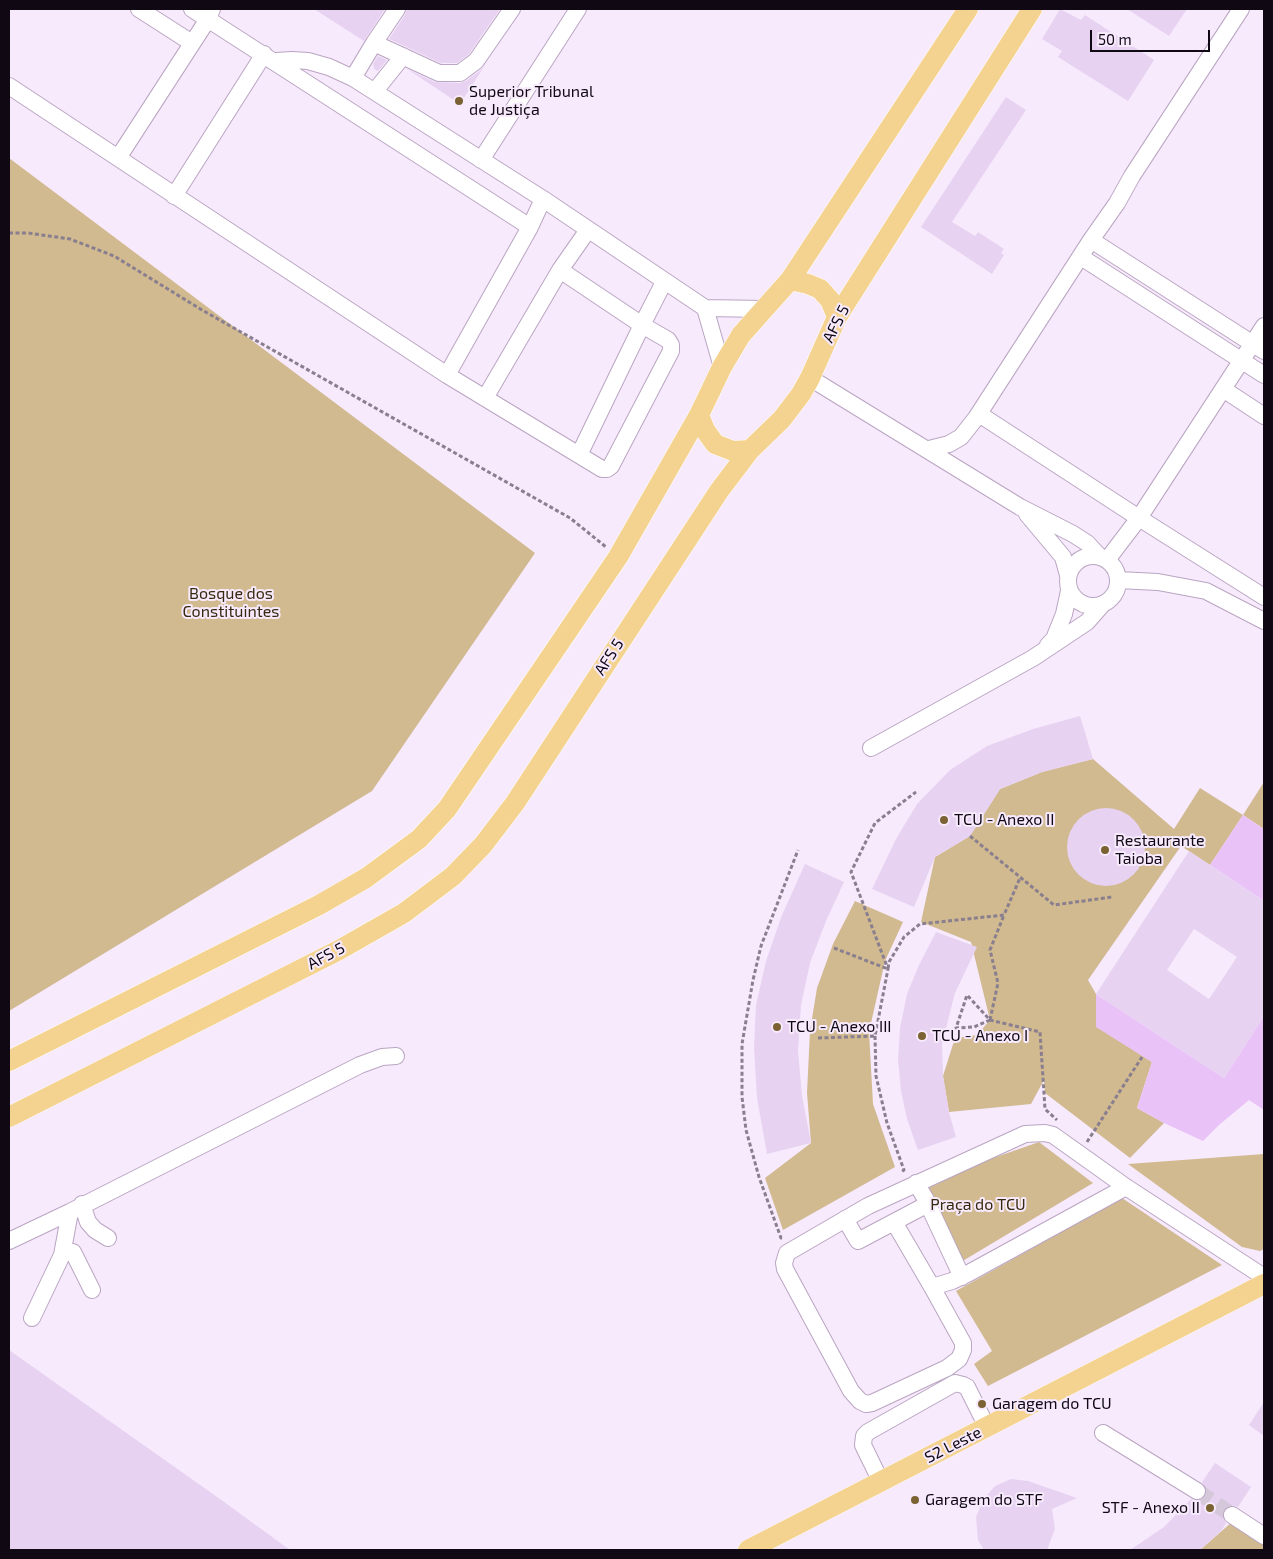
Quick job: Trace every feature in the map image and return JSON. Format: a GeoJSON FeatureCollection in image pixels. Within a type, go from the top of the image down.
{"type":"FeatureCollection","features":[{"type":"Feature","properties":{"kind":"main road"},"geometry":{"type":"LineString","coordinates":[[9,1061],[319,905],[366,878],[420,840],[447,809],[618,557],[699,415],[722,367],[741,335],[790,280],[968,9]]}},
{"type":"Feature","properties":{"kind":"main road","name":"AFS 5"},"geometry":{"type":"LineString","coordinates":[[9,1117],[339,950],[404,913],[454,876],[483,845],[515,803],[719,491],[750,450],[782,419],[810,378],[837,316],[1032,9]]}},
{"type":"Feature","properties":{"kind":"main road"},"geometry":{"type":"LineString","coordinates":[[790,280],[820,289],[830,300],[837,316]]}},
{"type":"Feature","properties":{"kind":"main road"},"geometry":{"type":"LineString","coordinates":[[699,415],[705,430],[715,444],[732,451],[750,450]]}},
{"type":"Feature","properties":{"kind":"main road","name":"S2 Leste"},"geometry":{"type":"LineString","coordinates":[[748,1550],[1264,1284]]}},
{"type":"Feature","properties":{"kind":"lane"},"geometry":{"type":"LineString","coordinates":[[139,9],[192,43]]}},
{"type":"Feature","properties":{"kind":"lane"},"geometry":{"type":"LineString","coordinates":[[192,9],[210,14],[270,58],[530,228]]}},
{"type":"Feature","properties":{"kind":"lane"},"geometry":{"type":"LineString","coordinates":[[353,78],[397,9]]}},
{"type":"Feature","properties":{"kind":"lane"},"geometry":{"type":"LineString","coordinates":[[374,43],[440,73],[460,73],[476,61],[512,9]]}},
{"type":"Feature","properties":{"kind":"lane"},"geometry":{"type":"LineString","coordinates":[[481,160],[578,9]]}},
{"type":"Feature","properties":{"kind":"lane"},"geometry":{"type":"LineString","coordinates":[[929,449],[948,444],[962,437],[979,414],[1241,9]]}},
{"type":"Feature","properties":{"kind":"lane"},"geometry":{"type":"LineString","coordinates":[[118,158],[210,14]]}},
{"type":"Feature","properties":{"kind":"lane"},"geometry":{"type":"LineString","coordinates":[[375,91],[403,56]]}},
{"type":"Feature","properties":{"kind":"lane"},"geometry":{"type":"LineString","coordinates":[[270,58],[308,62],[329,67],[353,78],[543,199],[705,308],[764,309]]}},
{"type":"Feature","properties":{"kind":"lane"},"geometry":{"type":"LineString","coordinates":[[174,196],[270,58]]}},
{"type":"Feature","properties":{"kind":"lane"},"geometry":{"type":"LineString","coordinates":[[9,86],[446,375],[579,456],[602,469],[607,469],[611,466],[671,351],[672,345],[668,340],[560,270]]}},
{"type":"Feature","properties":{"kind":"lane"},"geometry":{"type":"LineString","coordinates":[[446,375],[530,228],[543,199]]}},
{"type":"Feature","properties":{"kind":"lane"},"geometry":{"type":"LineString","coordinates":[[485,398],[560,270],[588,230]]}},
{"type":"Feature","properties":{"kind":"lane"},"geometry":{"type":"LineString","coordinates":[[1091,240],[1258,347]]}},
{"type":"Feature","properties":{"kind":"lane"},"geometry":{"type":"LineString","coordinates":[[1081,257],[1264,375]]}},
{"type":"Feature","properties":{"kind":"lane"},"geometry":{"type":"LineString","coordinates":[[579,456],[664,282]]}},
{"type":"Feature","properties":{"kind":"lane"},"geometry":{"type":"LineString","coordinates":[[705,308],[722,367]]}},
{"type":"Feature","properties":{"kind":"lane"},"geometry":{"type":"LineString","coordinates":[[1034,658],[1054,639],[1064,614],[1068,583],[1077,562],[1084,558],[1103,558],[1139,518],[1241,361],[1258,347],[1264,326]]}},
{"type":"Feature","properties":{"kind":"lane"},"geometry":{"type":"LineString","coordinates":[[810,378],[929,449],[1020,507],[1073,534],[1087,543],[1117,572],[1118,588],[1114,596],[1086,622],[1034,658],[871,748]]}},
{"type":"Feature","properties":{"kind":"lane"},"geometry":{"type":"LineString","coordinates":[[1223,389],[1264,416]]}},
{"type":"Feature","properties":{"kind":"lane"},"geometry":{"type":"LineString","coordinates":[[979,414],[1264,597]]}},
{"type":"Feature","properties":{"kind":"lane"},"geometry":{"type":"LineString","coordinates":[[1020,507],[1064,557],[1068,583],[1073,598],[1086,606],[1102,606]]}},
{"type":"Feature","properties":{"kind":"lane"},"geometry":{"type":"LineString","coordinates":[[1118,580],[1158,582],[1206,591],[1264,620]]}},
{"type":"Feature","properties":{"kind":"lane"},"geometry":{"type":"LineString","coordinates":[[9,1241],[360,1065],[382,1057],[396,1056]]}},
{"type":"Feature","properties":{"kind":"lane"},"geometry":{"type":"LineString","coordinates":[[894,1222],[963,1343],[963,1350],[959,1359],[947,1368],[872,1403],[866,1404],[860,1401],[851,1391],[785,1270],[784,1263],[787,1253],[868,1206],[1025,1134],[1045,1132],[1053,1135],[1126,1187],[1264,1277]]}},
{"type":"Feature","properties":{"kind":"lane"},"geometry":{"type":"LineString","coordinates":[[916,1183],[928,1204],[962,1277]]}},
{"type":"Feature","properties":{"kind":"lane"},"geometry":{"type":"LineString","coordinates":[[932,1287],[962,1277],[1126,1187]]}},
{"type":"Feature","properties":{"kind":"lane"},"geometry":{"type":"LineString","coordinates":[[845,1219],[858,1241],[928,1204]]}},
{"type":"Feature","properties":{"kind":"lane"},"geometry":{"type":"LineString","coordinates":[[76,1208],[95,1230],[108,1238]]}},
{"type":"Feature","properties":{"kind":"lane"},"geometry":{"type":"LineString","coordinates":[[32,1318],[62,1256],[76,1208]]}},
{"type":"Feature","properties":{"kind":"lane"},"geometry":{"type":"LineString","coordinates":[[73,1252],[92,1290]]}},
{"type":"Feature","properties":{"kind":"lane"},"geometry":{"type":"LineString","coordinates":[[881,1482],[863,1446],[864,1436],[955,1383],[964,1384],[967,1387],[987,1427]]}},
{"type":"Feature","properties":{"kind":"lane"},"geometry":{"type":"LineString","coordinates":[[1103,1433],[1196,1491]]}},
{"type":"Feature","properties":{"kind":"lane"},"geometry":{"type":"LineString","coordinates":[[1232,1515],[1264,1536]]}},
{"type":"Feature","properties":{"kind":"path"},"geometry":{"type":"LineString","coordinates":[[9,233],[28,233],[70,238],[114,256],[202,310],[570,518],[618,557]]}},
{"type":"Feature","properties":{"kind":"path"},"geometry":{"type":"LineString","coordinates":[[888,969],[851,872],[875,823],[916,792]]}},
{"type":"Feature","properties":{"kind":"path"},"geometry":{"type":"LineString","coordinates":[[970,836],[1054,905],[1112,897]]}},
{"type":"Feature","properties":{"kind":"path"},"geometry":{"type":"LineString","coordinates":[[789,1234],[780,1238],[759,1177],[746,1130],[742,1097],[742,1044],[752,980],[762,946],[798,850]]}},
{"type":"Feature","properties":{"kind":"path"},"geometry":{"type":"LineString","coordinates":[[990,1020],[998,983],[990,950],[1020,878]]}},
{"type":"Feature","properties":{"kind":"path"},"geometry":{"type":"LineString","coordinates":[[896,1174],[904,1170],[887,1123],[876,1076],[875,1036],[890,962],[904,936],[920,924],[1004,915]]}},
{"type":"Feature","properties":{"kind":"path"},"geometry":{"type":"LineString","coordinates":[[834,948],[888,969]]}},
{"type":"Feature","properties":{"kind":"path"},"geometry":{"type":"LineString","coordinates":[[990,1020],[974,1027],[956,1028],[967,995],[990,1020],[1040,1032],[1045,1109],[1058,1121]]}},
{"type":"Feature","properties":{"kind":"path"},"geometry":{"type":"LineString","coordinates":[[818,1038],[875,1036]]}},
{"type":"Feature","properties":{"kind":"path"},"geometry":{"type":"LineString","coordinates":[[1080,1142],[1085,1146],[1142,1057]]}},
{"type":"Feature","properties":{"kind":"green space","name":"Bosque dos Constituintes"},"geometry":{"type":"Polygon","coordinates":[[[9,158],[535,553],[372,791],[9,1011],[9,158]]]}},
{"type":"Feature","properties":{"kind":"green space"},"geometry":{"type":"Polygon","coordinates":[[[1093,759],[1174,829],[1200,788],[1243,815],[1210,865],[1181,846],[1088,980],[1096,994],[1097,1027],[1152,1062],[1137,1108],[1164,1123],[1130,1158],[1045,1093],[1044,1080],[1031,1104],[949,1112],[943,1076],[955,1038],[977,1035],[990,1020],[971,942],[921,922],[935,857],[970,836],[1000,789],[1042,772],[1093,759]]]}},
{"type":"Feature","properties":{"kind":"green space"},"geometry":{"type":"Polygon","coordinates":[[[1264,782],[1264,829],[1243,815],[1264,782]]]}},
{"type":"Feature","properties":{"kind":"green space"},"geometry":{"type":"Polygon","coordinates":[[[855,901],[903,922],[885,961],[869,1032],[873,1104],[895,1167],[783,1230],[765,1178],[811,1143],[807,1093],[810,1031],[817,988],[833,944],[855,901]]]}},
{"type":"Feature","properties":{"kind":"green space","name":"Praça do TCU"},"geometry":{"type":"Polygon","coordinates":[[[1039,1142],[1093,1183],[961,1262],[927,1198],[930,1187],[936,1178],[1039,1142]]]}},
{"type":"Feature","properties":{"kind":"green space"},"geometry":{"type":"Polygon","coordinates":[[[1264,1154],[1264,1249],[1260,1251],[1242,1247],[1128,1164],[1264,1154]]]}},
{"type":"Feature","properties":{"kind":"green space"},"geometry":{"type":"Polygon","coordinates":[[[1122,1198],[1222,1265],[988,1386],[974,1364],[992,1351],[956,1291],[1122,1198]]]}},
{"type":"Feature","properties":{"kind":"green space"},"geometry":{"type":"Polygon","coordinates":[[[1232,1522],[1264,1544],[1264,1550],[1200,1550],[1232,1522]]]}},
{"type":"Feature","properties":{"kind":"shaded area"},"geometry":{"type":"Polygon","coordinates":[[[1243,815],[1264,829],[1264,901],[1210,865],[1243,815]]]}},
{"type":"Feature","properties":{"kind":"shaded area"},"geometry":{"type":"Polygon","coordinates":[[[1096,994],[1224,1078],[1264,1016],[1264,1110],[1249,1100],[1203,1141],[1137,1108],[1152,1062],[1096,1027],[1096,994]]]}},
{"type":"Feature","properties":{"kind":"building"},"geometry":{"type":"Polygon","coordinates":[[[314,9],[385,9],[364,41],[314,9]]]}},
{"type":"Feature","properties":{"kind":"building"},"geometry":{"type":"Polygon","coordinates":[[[407,9],[500,9],[469,54],[457,63],[441,63],[389,39],[407,9]]]}},
{"type":"Feature","properties":{"kind":"building"},"geometry":{"type":"Polygon","coordinates":[[[1060,9],[1081,20],[1085,15],[1154,60],[1128,101],[1058,57],[1062,51],[1042,39],[1060,9]]]}},
{"type":"Feature","properties":{"kind":"building"},"geometry":{"type":"Polygon","coordinates":[[[1127,9],[1187,9],[1169,36],[1127,9]]]}},
{"type":"Feature","properties":{"kind":"building"},"geometry":{"type":"Polygon","coordinates":[[[378,56],[387,60],[378,71],[374,69],[373,64],[378,56]]]}},
{"type":"Feature","properties":{"kind":"building"},"geometry":{"type":"Polygon","coordinates":[[[489,59],[460,104],[407,69],[435,82],[460,83],[466,81],[482,69],[489,59]]]}},
{"type":"Feature","properties":{"kind":"building"},"geometry":{"type":"Polygon","coordinates":[[[1006,97],[1026,110],[952,222],[975,236],[978,232],[1004,249],[1001,253],[1004,255],[992,274],[921,227],[1006,97]]]}},
{"type":"Feature","properties":{"kind":"building","name":"TCU - Anexo II"},"geometry":{"type":"Polygon","coordinates":[[[1080,716],[1093,759],[1042,772],[1000,789],[970,836],[935,857],[914,907],[872,889],[896,839],[917,804],[950,770],[987,746],[1033,729],[1080,716]]]}},
{"type":"Feature","properties":{"kind":"building","name":"Restaurante Taioba"},"geometry":{"type":"Polygon","coordinates":[[[1106,808],[1121,811],[1134,819],[1142,832],[1145,847],[1142,862],[1134,875],[1121,883],[1106,886],[1091,883],[1078,875],[1070,862],[1067,847],[1070,832],[1078,819],[1091,811],[1106,808]]]}},
{"type":"Feature","properties":{"kind":"building"},"geometry":{"type":"Polygon","coordinates":[[[1189,851],[1264,901],[1264,1016],[1224,1078],[1096,994],[1189,851]],[[1194,929],[1167,970],[1209,999],[1237,957],[1194,929]]]}},
{"type":"Feature","properties":{"kind":"building","name":"TCU - Anexo III"},"geometry":{"type":"Polygon","coordinates":[[[805,864],[844,882],[826,921],[810,963],[801,1005],[798,1051],[802,1096],[811,1143],[767,1154],[757,1098],[754,1048],[756,1005],[766,961],[782,915],[805,864]]]}},
{"type":"Feature","properties":{"kind":"building","name":"TCU - Anexo I"},"geometry":{"type":"Polygon","coordinates":[[[936,932],[977,947],[955,993],[942,1044],[943,1076],[949,1112],[956,1137],[918,1150],[907,1119],[901,1091],[898,1060],[900,1028],[907,994],[936,932]]]}},
{"type":"Feature","properties":{"kind":"building"},"geometry":{"type":"Polygon","coordinates":[[[9,1350],[220,1499],[290,1550],[9,1550],[9,1350]]]}},
{"type":"Feature","properties":{"kind":"building"},"geometry":{"type":"Polygon","coordinates":[[[1264,1402],[1264,1436],[1249,1425],[1264,1402]]]}},
{"type":"Feature","properties":{"kind":"building","name":"STF - Anexo II"},"geometry":{"type":"Polygon","coordinates":[[[1215,1463],[1251,1487],[1238,1507],[1232,1505],[1224,1509],[1222,1515],[1226,1523],[1222,1530],[1200,1550],[1130,1550],[1164,1527],[1191,1499],[1197,1501],[1205,1497],[1207,1491],[1202,1482],[1215,1463]]]}},
{"type":"Feature","properties":{"kind":"building"},"geometry":{"type":"Polygon","coordinates":[[[1011,1479],[1028,1481],[1077,1498],[1052,1509],[1055,1529],[1047,1550],[984,1550],[978,1540],[976,1517],[983,1500],[995,1486],[1011,1479]]]}},
{"type":"Feature","properties":{"kind":"tunnel"},"geometry":{"type":"LineString","coordinates":[[1197,1491],[1232,1515]]}},
{"type":"Feature","properties":{"kind":"place","name":"Superior Tribunal de Justiça"},"geometry":{"type":"Point","coordinates":[459,101]}},
{"type":"Feature","properties":{"kind":"place","name":"TCU - Anexo II"},"geometry":{"type":"Point","coordinates":[944,820]}},
{"type":"Feature","properties":{"kind":"place","name":"Restaurante Taioba"},"geometry":{"type":"Point","coordinates":[1105,850]}},
{"type":"Feature","properties":{"kind":"place","name":"TCU - Anexo III"},"geometry":{"type":"Point","coordinates":[777,1027]}},
{"type":"Feature","properties":{"kind":"place","name":"TCU - Anexo I"},"geometry":{"type":"Point","coordinates":[922,1036]}},
{"type":"Feature","properties":{"kind":"place","name":"Garagem do TCU"},"geometry":{"type":"Point","coordinates":[982,1404]}},
{"type":"Feature","properties":{"kind":"place","name":"Garagem do STF"},"geometry":{"type":"Point","coordinates":[915,1500]}},
{"type":"Feature","properties":{"kind":"place","name":"STF - Anexo II"},"geometry":{"type":"Point","coordinates":[1210,1508]}}]}
